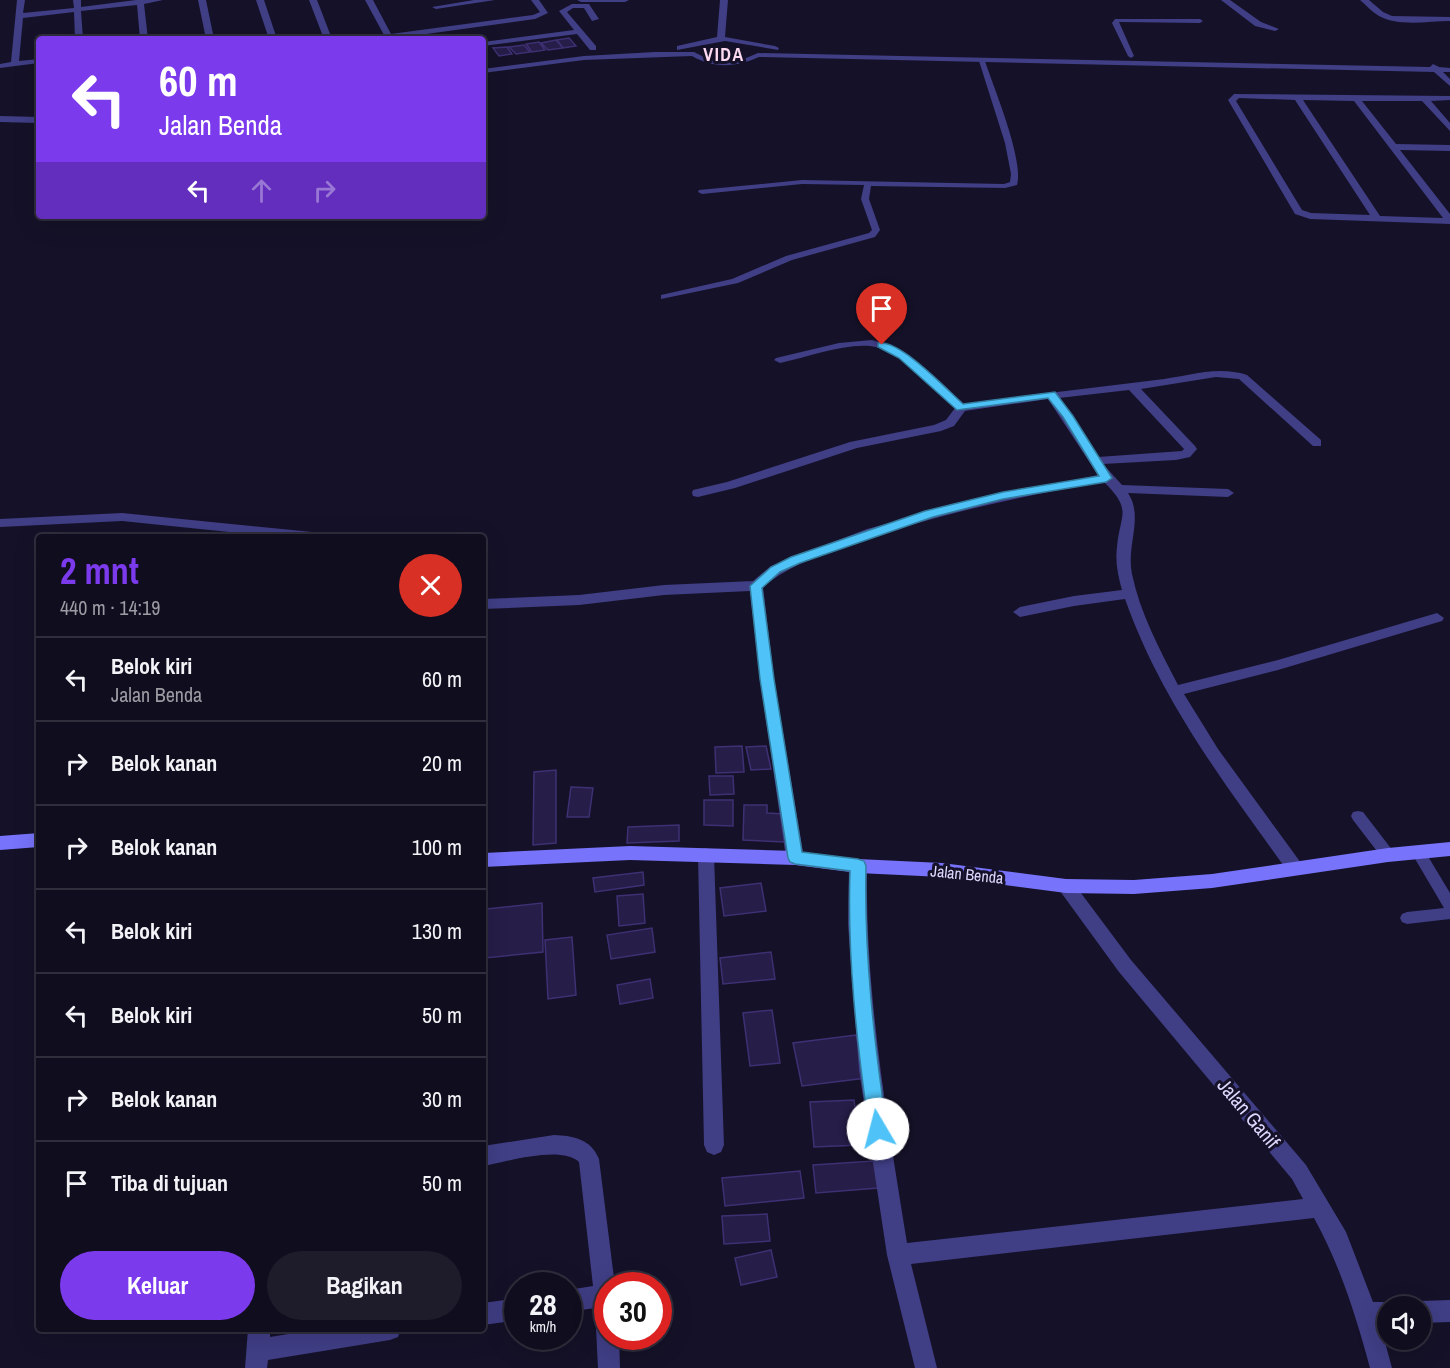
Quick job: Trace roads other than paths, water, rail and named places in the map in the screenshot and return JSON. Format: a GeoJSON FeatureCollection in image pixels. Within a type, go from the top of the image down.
{"type":"FeatureCollection","features":[{"type":"Feature","properties":{"kind":"street"},"geometry":{"type":"LineString","coordinates":[[15,64],[21,0]]}},
{"type":"Feature","properties":{"kind":"street"},"geometry":{"type":"LineString","coordinates":[[77,0],[79,36]]}},
{"type":"Feature","properties":{"kind":"street"},"geometry":{"type":"LineString","coordinates":[[20,16],[159,0]]}},
{"type":"Feature","properties":{"kind":"street"},"geometry":{"type":"LineString","coordinates":[[202,0],[209,36]]}},
{"type":"Feature","properties":{"kind":"street"},"geometry":{"type":"LineString","coordinates":[[260,0],[272,36]]}},
{"type":"Feature","properties":{"kind":"street"},"geometry":{"type":"LineString","coordinates":[[313,0],[327,36]]}},
{"type":"Feature","properties":{"kind":"street"},"geometry":{"type":"LineString","coordinates":[[369,0],[388,36]]}},
{"type":"Feature","properties":{"kind":"street"},"geometry":{"type":"LineString","coordinates":[[436,7],[491,0]]}},
{"type":"Feature","properties":{"kind":"street"},"geometry":{"type":"LineString","coordinates":[[394,36],[448,26],[542,15],[543,9],[535,0]]}},
{"type":"Feature","properties":{"kind":"street"},"geometry":{"type":"LineString","coordinates":[[581,0],[625,0]]}},
{"type":"Feature","properties":{"kind":"street"},"geometry":{"type":"LineString","coordinates":[[722,39],[723,0]]}},
{"type":"Feature","properties":{"kind":"street"},"geometry":{"type":"LineString","coordinates":[[1225,0],[1258,24],[1275,28]]}},
{"type":"Feature","properties":{"kind":"street"},"geometry":{"type":"LineString","coordinates":[[1364,0],[1373,4],[1379,13],[1393,18],[1450,19]]}},
{"type":"Feature","properties":{"kind":"street"},"geometry":{"type":"LineString","coordinates":[[141,1],[144,36]]}},
{"type":"Feature","properties":{"kind":"street"},"geometry":{"type":"LineString","coordinates":[[594,19],[586,6],[564,9],[564,13],[597,51]]}},
{"type":"Feature","properties":{"kind":"street"},"geometry":{"type":"LineString","coordinates":[[448,26],[454,36]]}},
{"type":"Feature","properties":{"kind":"street"},"geometry":{"type":"LineString","coordinates":[[486,44],[580,31]]}},
{"type":"Feature","properties":{"kind":"street"},"geometry":{"type":"LineString","coordinates":[[694,51],[705,41],[722,39],[741,40],[759,51],[982,61],[1434,67],[1450,64]]}},
{"type":"Feature","properties":{"kind":"street"},"geometry":{"type":"LineString","coordinates":[[486,70],[597,51]]}},
{"type":"Feature","properties":{"kind":"street"},"geometry":{"type":"LineString","coordinates":[[486,62],[597,51],[694,51],[704,60],[731,64],[748,61],[759,51],[1131,56],[1434,67],[1450,70]]}},
{"type":"Feature","properties":{"kind":"street"},"geometry":{"type":"LineString","coordinates":[[0,66],[36,62]]}},
{"type":"Feature","properties":{"kind":"street"},"geometry":{"type":"LineString","coordinates":[[1434,67],[1450,84]]}},
{"type":"Feature","properties":{"kind":"street"},"geometry":{"type":"LineString","coordinates":[[1450,98],[1426,100],[1237,96],[1232,100],[1298,212],[1310,216],[1450,221]]}},
{"type":"Feature","properties":{"kind":"street"},"geometry":{"type":"LineString","coordinates":[[1297,97],[1377,219]]}},
{"type":"Feature","properties":{"kind":"street"},"geometry":{"type":"LineString","coordinates":[[1356,99],[1450,221]]}},
{"type":"Feature","properties":{"kind":"street"},"geometry":{"type":"LineString","coordinates":[[1426,100],[1450,128]]}},
{"type":"Feature","properties":{"kind":"street"},"geometry":{"type":"LineString","coordinates":[[0,119],[36,120]]}},
{"type":"Feature","properties":{"kind":"street"},"geometry":{"type":"LineString","coordinates":[[1393,147],[1450,148]]}},
{"type":"Feature","properties":{"kind":"street"},"geometry":{"type":"LineString","coordinates":[[780,360],[858,344],[882,345],[902,356],[961,408]]}},
{"type":"Feature","properties":{"kind":"street"},"geometry":{"type":"LineString","coordinates":[[698,493],[731,485],[854,445],[937,428],[950,423],[961,408],[1131,385],[1171,382],[1218,373],[1243,376],[1317,443]]}},
{"type":"Feature","properties":{"kind":"street"},"geometry":{"type":"LineString","coordinates":[[1094,461],[1176,456],[1186,454],[1191,450],[1131,385]]}},
{"type":"Feature","properties":{"kind":"street"},"geometry":{"type":"LineString","coordinates":[[1051,395],[1068,416],[1094,461],[1106,478],[1119,489],[1129,506],[1130,517],[1123,548],[1123,567],[1144,631],[1175,691],[1222,768],[1295,868]]}},
{"type":"Feature","properties":{"kind":"street"},"geometry":{"type":"LineString","coordinates":[[486,604],[579,600],[664,590],[756,586],[776,570],[796,560],[929,514],[1003,496],[1106,478]]}},
{"type":"Feature","properties":{"kind":"street"},"geometry":{"type":"LineString","coordinates":[[1119,489],[1228,493]]}},
{"type":"Feature","properties":{"kind":"street"},"geometry":{"type":"LineString","coordinates":[[0,523],[122,517],[292,534]]}},
{"type":"Feature","properties":{"kind":"street"},"geometry":{"type":"LineString","coordinates":[[756,586],[767,679],[795,858]]}},
{"type":"Feature","properties":{"kind":"street"},"geometry":{"type":"LineString","coordinates":[[1020,612],[1074,601],[1131,594]]}},
{"type":"Feature","properties":{"kind":"street"},"geometry":{"type":"LineString","coordinates":[[1175,691],[1278,665],[1437,618]]}},
{"type":"Feature","properties":{"kind":"street"},"geometry":{"type":"LineString","coordinates":[[0,843],[36,840]]}},
{"type":"Feature","properties":{"kind":"street","name":"Jalan Benda"},"geometry":{"type":"LineString","coordinates":[[486,860],[630,854],[795,858],[858,866],[942,870],[1066,886],[1134,887],[1201,882],[1388,855],[1450,849]]}},
{"type":"Feature","properties":{"kind":"street"},"geometry":{"type":"LineString","coordinates":[[706,855],[714,1145]]}},
{"type":"Feature","properties":{"kind":"street"},"geometry":{"type":"LineString","coordinates":[[858,866],[857,924],[869,1070],[898,1255],[926,1368]]}},
{"type":"Feature","properties":{"kind":"street","name":"Jalan Ganif"},"geometry":{"type":"LineString","coordinates":[[1066,886],[1125,966],[1299,1172],[1321,1207],[1377,1313]]}},
{"type":"Feature","properties":{"kind":"street"},"geometry":{"type":"LineString","coordinates":[[486,1156],[557,1144],[578,1146],[587,1154],[592,1173],[603,1272]]}},
{"type":"Feature","properties":{"kind":"street"},"geometry":{"type":"LineString","coordinates":[[898,1255],[1321,1207]]}},
{"type":"Feature","properties":{"kind":"street"},"geometry":{"type":"LineString","coordinates":[[486,1314],[504,1311]]}},
{"type":"Feature","properties":{"kind":"street"},"geometry":{"type":"LineString","coordinates":[[1431,1312],[1450,1311]]}},
{"type":"Feature","properties":{"kind":"street"},"geometry":{"type":"LineString","coordinates":[[258,1349],[370,1332]]}},
{"type":"Feature","properties":{"kind":"street"},"geometry":{"type":"LineString","coordinates":[[608,1350],[609,1368]]}},
{"type":"Feature","properties":{"kind":"street","name":"Jalan Ganif"},"geometry":{"type":"LineString","coordinates":[[1380,1350],[1381,1368]]}},
{"type":"Feature","properties":{"kind":"lane"},"geometry":{"type":"LineString","coordinates":[[1131,56],[1115,23],[1117,20],[1200,21]]}},
{"type":"Feature","properties":{"kind":"lane"},"geometry":{"type":"LineString","coordinates":[[702,192],[802,182],[1005,186],[1016,181],[1013,158],[982,61]]}},
{"type":"Feature","properties":{"kind":"lane"},"geometry":{"type":"LineString","coordinates":[[664,297],[735,281],[794,256],[872,235],[876,230],[865,199],[868,183]]}},
{"type":"Feature","properties":{"kind":"lane"},"geometry":{"type":"LineString","coordinates":[[1358,816],[1388,855]]}},
{"type":"Feature","properties":{"kind":"lane"},"geometry":{"type":"LineString","coordinates":[[1418,852],[1450,906]]}},
{"type":"Feature","properties":{"kind":"lane"},"geometry":{"type":"LineString","coordinates":[[1407,918],[1450,913]]}},
{"type":"Feature","properties":{"kind":"district","name":"VIDA"},"geometry":{"type":"Point","coordinates":[724,54]}}]}
